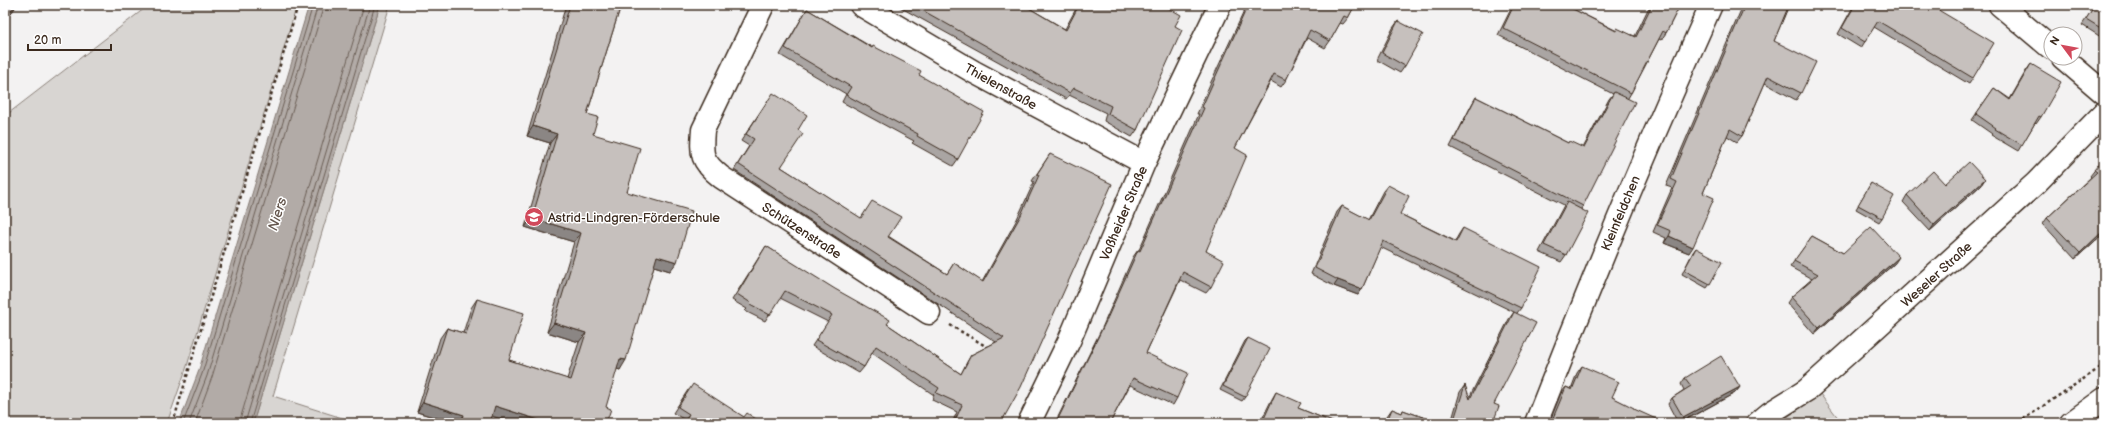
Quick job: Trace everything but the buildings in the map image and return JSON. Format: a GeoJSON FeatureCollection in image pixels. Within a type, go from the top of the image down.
{"type":"FeatureCollection","features":[{"type":"Feature","properties":{"kind":"street","name":"Schützenstraße"},"geometry":{"type":"LineString","coordinates":[[763,5],[703,130],[701,152],[707,166],[721,177],[929,313]]}},
{"type":"Feature","properties":{"kind":"street","name":"Thielenstraße"},"geometry":{"type":"LineString","coordinates":[[861,5],[974,72],[1144,163]]}},
{"type":"Feature","properties":{"kind":"street","name":"Voßheider Straße"},"geometry":{"type":"LineString","coordinates":[[1029,423],[1069,341],[1144,163],[1220,5]]}},
{"type":"Feature","properties":{"kind":"street","name":"Kleinfeldchen"},"geometry":{"type":"LineString","coordinates":[[1536,423],[1578,314],[1659,119],[1711,5]]}},
{"type":"Feature","properties":{"kind":"street"},"geometry":{"type":"LineString","coordinates":[[2000,5],[2043,41]]}},
{"type":"Feature","properties":{"kind":"street"},"geometry":{"type":"LineString","coordinates":[[2072,66],[2104,93]]}},
{"type":"Feature","properties":{"kind":"street","name":"Weseler Straße"},"geometry":{"type":"LineString","coordinates":[[1758,423],[1807,390],[2036,183],[2104,113]]}},
{"type":"Feature","properties":{"kind":"street"},"geometry":{"type":"LineString","coordinates":[[2070,423],[2104,399]]}},
{"type":"Feature","properties":{"kind":"path"},"geometry":{"type":"LineString","coordinates":[[173,423],[298,5]]}},
{"type":"Feature","properties":{"kind":"path"},"geometry":{"type":"LineString","coordinates":[[929,313],[990,349]]}},
{"type":"Feature","properties":{"kind":"path"},"geometry":{"type":"LineString","coordinates":[[2018,423],[2104,365]]}},
{"type":"Feature","properties":{"kind":"shaded area"},"geometry":{"type":"Polygon","coordinates":[[[149,5],[297,5],[187,366],[167,423],[5,423],[5,116],[149,5]]]}},
{"type":"Feature","properties":{"kind":"shaded area"},"geometry":{"type":"Polygon","coordinates":[[[380,5],[390,5],[273,396],[358,423],[253,423],[380,5]]]}},
{"type":"Feature","properties":{"kind":"shaded area"},"geometry":{"type":"Polygon","coordinates":[[[1820,394],[1842,423],[1779,423],[1820,394]]]}},
{"type":"Feature","properties":{"kind":"water","name":"Niers"},"geometry":{"type":"Polygon","coordinates":[[[309,5],[380,5],[253,423],[179,423],[198,373],[309,5]]]}},
{"type":"Feature","properties":{"kind":"place","name":"Astrid-Lindgren-Förderschule"},"geometry":{"type":"Point","coordinates":[534,217]}}]}
